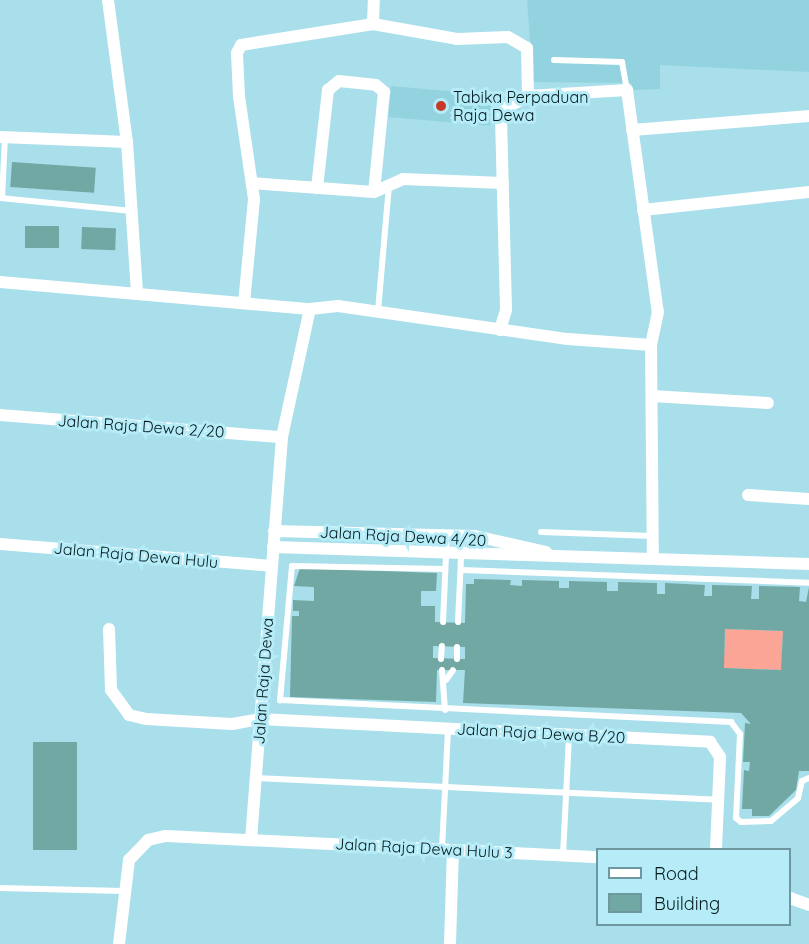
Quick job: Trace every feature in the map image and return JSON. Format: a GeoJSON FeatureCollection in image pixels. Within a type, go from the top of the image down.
{"type":"FeatureCollection","features":[{"type":"Feature","properties":{"kind":"street"},"geometry":{"type":"LineString","coordinates":[[108,0],[127,142],[137,294]]}},
{"type":"Feature","properties":{"kind":"street"},"geometry":{"type":"LineString","coordinates":[[374,0],[374,24]]}},
{"type":"Feature","properties":{"kind":"street"},"geometry":{"type":"LineString","coordinates":[[244,303],[252,183],[239,96],[237,53],[241,45],[374,24],[457,39],[516,38],[527,48],[528,96]]}},
{"type":"Feature","properties":{"kind":"street"},"geometry":{"type":"LineString","coordinates":[[316,188],[328,90],[339,81],[376,85],[384,92],[374,192]]}},
{"type":"Feature","properties":{"kind":"street"},"geometry":{"type":"LineString","coordinates":[[500,330],[506,310],[502,112],[528,96],[627,90],[658,312],[651,345],[654,558]]}},
{"type":"Feature","properties":{"kind":"street"},"geometry":{"type":"LineString","coordinates":[[632,130],[809,116]]}},
{"type":"Feature","properties":{"kind":"street"},"geometry":{"type":"LineString","coordinates":[[3,137],[127,142]]}},
{"type":"Feature","properties":{"kind":"street"},"geometry":{"type":"LineString","coordinates":[[252,183],[374,192],[410,179],[503,183]]}},
{"type":"Feature","properties":{"kind":"street"},"geometry":{"type":"LineString","coordinates":[[644,210],[809,192]]}},
{"type":"Feature","properties":{"kind":"street"},"geometry":{"type":"LineString","coordinates":[[0,282],[310,309],[338,306],[500,330],[651,345]]}},
{"type":"Feature","properties":{"kind":"street","name":"Jalan Raja Dewa"},"geometry":{"type":"LineString","coordinates":[[251,840],[282,437],[310,309]]}},
{"type":"Feature","properties":{"kind":"street"},"geometry":{"type":"LineString","coordinates":[[652,396],[768,403]]}},
{"type":"Feature","properties":{"kind":"street","name":"Jalan Raja Dewa 2/20"},"geometry":{"type":"LineString","coordinates":[[0,415],[282,437]]}},
{"type":"Feature","properties":{"kind":"street"},"geometry":{"type":"LineString","coordinates":[[748,495],[809,499]]}},
{"type":"Feature","properties":{"kind":"street","name":"Jalan Raja Dewa 4/20"},"geometry":{"type":"LineString","coordinates":[[274,531],[462,536],[565,555]]}},
{"type":"Feature","properties":{"kind":"street","name":"Jalan Raja Dewa Hulu"},"geometry":{"type":"LineString","coordinates":[[0,544],[272,566]]}},
{"type":"Feature","properties":{"kind":"street","name":"Jalan Raja Dewa 4/20"},"geometry":{"type":"LineString","coordinates":[[273,547],[461,552],[507,558],[565,555],[809,564]]}},
{"type":"Feature","properties":{"kind":"street","name":"Jalan Raja Dewa B/20"},"geometry":{"type":"LineString","coordinates":[[109,629],[111,690],[129,715],[232,724],[260,719],[710,742],[720,757],[716,848]]}},
{"type":"Feature","properties":{"kind":"street"},"geometry":{"type":"LineString","coordinates":[[119,944],[123,891],[129,860],[148,840],[166,836],[251,840]]}},
{"type":"Feature","properties":{"kind":"street","name":"Jalan Raja Dewa Hulu 3"},"geometry":{"type":"LineString","coordinates":[[251,840],[596,857]]}},
{"type":"Feature","properties":{"kind":"street"},"geometry":{"type":"LineString","coordinates":[[447,849],[450,944]]}},
{"type":"Feature","properties":{"kind":"street"},"geometry":{"type":"LineString","coordinates":[[791,899],[809,905]]}},
{"type":"Feature","properties":{"kind":"lane"},"geometry":{"type":"LineString","coordinates":[[554,60],[622,62],[627,90]]}},
{"type":"Feature","properties":{"kind":"lane"},"geometry":{"type":"LineString","coordinates":[[3,137],[1,198],[132,211]]}},
{"type":"Feature","properties":{"kind":"lane"},"geometry":{"type":"LineString","coordinates":[[378,311],[389,185]]}},
{"type":"Feature","properties":{"kind":"lane"},"geometry":{"type":"LineString","coordinates":[[541,532],[653,536]]}},
{"type":"Feature","properties":{"kind":"lane"},"geometry":{"type":"LineString","coordinates":[[443,622],[447,536]]}},
{"type":"Feature","properties":{"kind":"lane"},"geometry":{"type":"LineString","coordinates":[[458,622],[462,536]]}},
{"type":"Feature","properties":{"kind":"lane"},"geometry":{"type":"LineString","coordinates":[[445,569],[292,566],[278,691],[280,700],[290,704],[731,722],[740,734],[736,818],[741,822],[771,821],[798,798],[802,780],[809,778]]}},
{"type":"Feature","properties":{"kind":"lane"},"geometry":{"type":"LineString","coordinates":[[461,570],[809,582]]}},
{"type":"Feature","properties":{"kind":"lane"},"geometry":{"type":"LineString","coordinates":[[441,659],[442,646]]}},
{"type":"Feature","properties":{"kind":"lane"},"geometry":{"type":"LineString","coordinates":[[457,647],[457,659]]}},
{"type":"Feature","properties":{"kind":"lane"},"geometry":{"type":"LineString","coordinates":[[442,670],[446,680],[444,710]]}},
{"type":"Feature","properties":{"kind":"lane"},"geometry":{"type":"LineString","coordinates":[[446,680],[453,670]]}},
{"type":"Feature","properties":{"kind":"lane"},"geometry":{"type":"LineString","coordinates":[[447,849],[445,787],[448,728]]}},
{"type":"Feature","properties":{"kind":"lane"},"geometry":{"type":"LineString","coordinates":[[563,855],[569,734]]}},
{"type":"Feature","properties":{"kind":"lane"},"geometry":{"type":"LineString","coordinates":[[256,778],[718,800]]}},
{"type":"Feature","properties":{"kind":"lane"},"geometry":{"type":"LineString","coordinates":[[0,888],[123,891]]}},
{"type":"Feature","properties":{"kind":"shaded area"},"geometry":{"type":"Polygon","coordinates":[[[527,0],[809,0],[809,72],[660,65],[660,89],[634,90],[631,83],[533,82],[527,0]]]}},
{"type":"Feature","properties":{"kind":"shaded area","name":"Tabika Perpaduan Raja Dewa"},"geometry":{"type":"Polygon","coordinates":[[[391,86],[493,95],[490,126],[388,117],[391,86]]]}},
{"type":"Feature","properties":{"kind":"shaded area"},"geometry":{"type":"Polygon","coordinates":[[[725,629],[783,631],[782,670],[724,668],[725,629]]]}},
{"type":"Feature","properties":{"kind":"building"},"geometry":{"type":"Polygon","coordinates":[[[12,162],[96,168],[94,193],[10,187],[12,162]]]}},
{"type":"Feature","properties":{"kind":"building"},"geometry":{"type":"Polygon","coordinates":[[[25,226],[59,226],[59,248],[25,248],[25,226]]]}},
{"type":"Feature","properties":{"kind":"building"},"geometry":{"type":"Polygon","coordinates":[[[82,227],[116,228],[115,250],[81,249],[82,227]]]}},
{"type":"Feature","properties":{"kind":"building"},"geometry":{"type":"Polygon","coordinates":[[[300,568],[437,573],[436,591],[421,591],[421,606],[435,606],[435,622],[465,623],[466,584],[474,584],[474,579],[511,580],[510,585],[522,586],[522,580],[559,581],[559,588],[569,588],[569,581],[607,582],[607,591],[618,591],[618,582],[657,583],[657,594],[665,594],[665,583],[705,585],[704,596],[712,596],[712,585],[752,586],[751,599],[759,599],[759,586],[800,587],[799,601],[806,602],[809,587],[809,771],[799,771],[796,790],[769,816],[752,816],[752,809],[742,809],[744,770],[749,771],[750,762],[743,762],[745,723],[751,724],[741,713],[463,703],[465,670],[437,670],[436,702],[290,697],[292,616],[299,616],[299,611],[293,611],[293,600],[314,601],[314,587],[294,586],[300,568]],[[725,629],[724,668],[781,670],[783,631],[725,629]],[[433,646],[433,658],[465,659],[465,647],[433,646]]]}},
{"type":"Feature","properties":{"kind":"building"},"geometry":{"type":"Polygon","coordinates":[[[33,742],[77,742],[77,850],[33,850],[33,742]]]}},
{"type":"Feature","properties":{"kind":"place","name":"Tabika Perpaduan Raja Dewa"},"geometry":{"type":"Point","coordinates":[441,106]}}]}
